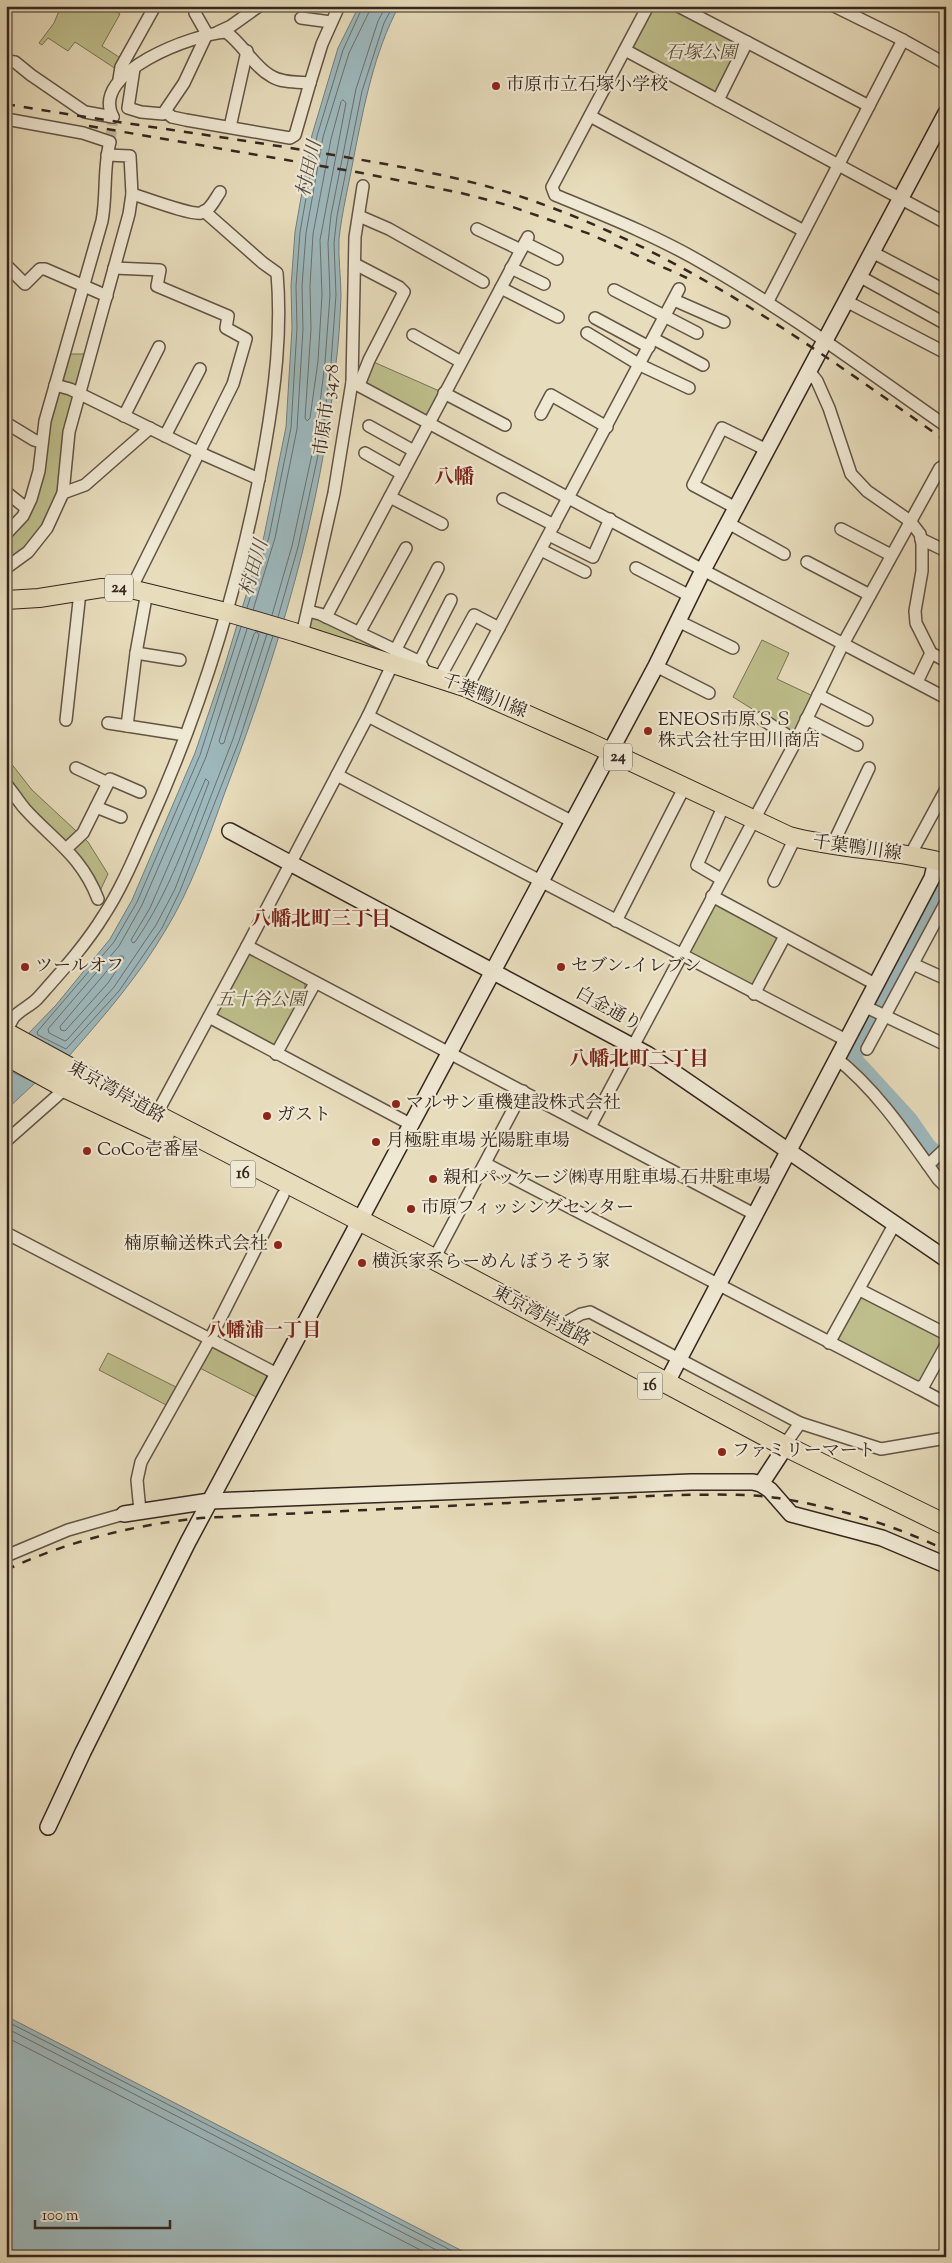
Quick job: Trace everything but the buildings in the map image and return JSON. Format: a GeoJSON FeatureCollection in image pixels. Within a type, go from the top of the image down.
{"type":"FeatureCollection","features":[{"type":"Feature","properties":{"kind":"highway","name":"東京湾岸道路"},"geometry":{"type":"LineString","coordinates":[[8,1036],[63,1079],[130,1118],[220,1161],[283,1195],[434,1259],[666,1384],[782,1450],[946,1525]]}},
{"type":"Feature","properties":{"kind":"highway","name":"東京湾岸道路"},"geometry":{"type":"LineString","coordinates":[[6,1055],[156,1116],[358,1227],[946,1536]]}},
{"type":"Feature","properties":{"kind":"main road","name":"千葉鴨川線"},"geometry":{"type":"LineString","coordinates":[[6,600],[102,588],[139,590],[228,612],[298,634],[394,657],[467,688],[752,820],[795,838],[832,846],[912,856],[941,862]]}},
{"type":"Feature","properties":{"kind":"street"},"geometry":{"type":"LineString","coordinates":[[6,61],[16,62],[31,75],[85,112],[113,117],[109,98],[119,79],[121,67],[155,6]]}},
{"type":"Feature","properties":{"kind":"street"},"geometry":{"type":"LineString","coordinates":[[196,6],[195,13],[213,33]]}},
{"type":"Feature","properties":{"kind":"street"},"geometry":{"type":"LineString","coordinates":[[119,79],[155,54],[231,26],[259,6]]}},
{"type":"Feature","properties":{"kind":"street"},"geometry":{"type":"LineString","coordinates":[[166,112],[172,117],[186,120],[290,138],[295,135],[310,83],[331,22],[339,6]]}},
{"type":"Feature","properties":{"kind":"street"},"geometry":{"type":"LineString","coordinates":[[648,6],[552,187],[555,195],[617,221],[704,264],[768,301],[946,426]]}},
{"type":"Feature","properties":{"kind":"street"},"geometry":{"type":"LineString","coordinates":[[678,6],[869,106]]}},
{"type":"Feature","properties":{"kind":"street"},"geometry":{"type":"LineString","coordinates":[[834,6],[903,40],[946,64]]}},
{"type":"Feature","properties":{"kind":"street"},"geometry":{"type":"LineString","coordinates":[[301,18],[331,22]]}},
{"type":"Feature","properties":{"kind":"street"},"geometry":{"type":"LineString","coordinates":[[213,33],[226,32],[238,41],[270,76],[278,80],[310,83]]}},
{"type":"Feature","properties":{"kind":"street"},"geometry":{"type":"LineString","coordinates":[[134,69],[128,108],[142,112],[163,114],[184,83],[213,33]]}},
{"type":"Feature","properties":{"kind":"street"},"geometry":{"type":"LineString","coordinates":[[768,301],[903,40]]}},
{"type":"Feature","properties":{"kind":"street"},"geometry":{"type":"LineString","coordinates":[[718,100],[747,42]]}},
{"type":"Feature","properties":{"kind":"street"},"geometry":{"type":"LineString","coordinates":[[625,50],[946,223]]}},
{"type":"Feature","properties":{"kind":"street"},"geometry":{"type":"LineString","coordinates":[[230,127],[246,51]]}},
{"type":"Feature","properties":{"kind":"street"},"geometry":{"type":"LineString","coordinates":[[590,116],[804,231]]}},
{"type":"Feature","properties":{"kind":"street"},"geometry":{"type":"LineString","coordinates":[[6,119],[83,133],[110,142],[106,155],[105,206],[45,421],[39,471],[22,516],[6,534]]}},
{"type":"Feature","properties":{"kind":"street"},"geometry":{"type":"LineString","coordinates":[[48,1827],[83,1752],[210,1501],[451,1054],[656,666],[703,570],[900,199],[944,122]]}},
{"type":"Feature","properties":{"kind":"street"},"geometry":{"type":"LineString","coordinates":[[6,568],[28,552],[46,528],[63,493],[69,432],[107,296],[132,194],[130,156],[106,155]]}},
{"type":"Feature","properties":{"kind":"street","name":"市原市 3478"},"geometry":{"type":"LineString","coordinates":[[298,634],[308,611],[334,493],[355,383],[355,237],[363,186]]}},
{"type":"Feature","properties":{"kind":"street"},"geometry":{"type":"LineString","coordinates":[[132,194],[190,212],[204,211],[209,208],[220,192]]}},
{"type":"Feature","properties":{"kind":"street"},"geometry":{"type":"LineString","coordinates":[[8,1036],[15,1017],[34,1003],[72,960],[104,916],[123,882],[170,779],[228,612],[237,577],[259,479],[271,413],[278,346],[280,301],[277,273],[204,211]]}},
{"type":"Feature","properties":{"kind":"street"},"geometry":{"type":"LineString","coordinates":[[359,216],[389,229],[483,282]]}},
{"type":"Feature","properties":{"kind":"street"},"geometry":{"type":"LineString","coordinates":[[477,229],[525,244],[557,259]]}},
{"type":"Feature","properties":{"kind":"street"},"geometry":{"type":"LineString","coordinates":[[326,617],[525,244]]}},
{"type":"Feature","properties":{"kind":"street"},"geometry":{"type":"LineString","coordinates":[[872,252],[946,291]]}},
{"type":"Feature","properties":{"kind":"street"},"geometry":{"type":"LineString","coordinates":[[6,264],[25,284],[40,269],[46,268],[107,296]]}},
{"type":"Feature","properties":{"kind":"street"},"geometry":{"type":"LineString","coordinates":[[355,264],[399,287],[404,292],[355,383],[946,698]]}},
{"type":"Feature","properties":{"kind":"street"},"geometry":{"type":"LineString","coordinates":[[114,268],[160,270],[157,286],[228,316],[226,328],[246,339],[236,368],[233,384],[198,452],[139,590],[136,653],[127,726]]}},
{"type":"Feature","properties":{"kind":"street"},"geometry":{"type":"LineString","coordinates":[[511,268],[544,284]]}},
{"type":"Feature","properties":{"kind":"street"},"geometry":{"type":"LineString","coordinates":[[859,276],[946,324]]}},
{"type":"Feature","properties":{"kind":"street"},"geometry":{"type":"LineString","coordinates":[[501,288],[558,317]]}},
{"type":"Feature","properties":{"kind":"street"},"geometry":{"type":"LineString","coordinates":[[614,290],[697,334]]}},
{"type":"Feature","properties":{"kind":"street"},"geometry":{"type":"LineString","coordinates":[[467,688],[676,294],[724,322]]}},
{"type":"Feature","properties":{"kind":"street"},"geometry":{"type":"LineString","coordinates":[[846,301],[946,353]]}},
{"type":"Feature","properties":{"kind":"street"},"geometry":{"type":"LineString","coordinates":[[595,318],[703,365]]}},
{"type":"Feature","properties":{"kind":"street"},"geometry":{"type":"LineString","coordinates":[[587,333],[640,364],[689,388]]}},
{"type":"Feature","properties":{"kind":"street"},"geometry":{"type":"LineString","coordinates":[[413,335],[461,362]]}},
{"type":"Feature","properties":{"kind":"street"},"geometry":{"type":"LineString","coordinates":[[124,416],[159,347]]}},
{"type":"Feature","properties":{"kind":"street"},"geometry":{"type":"LineString","coordinates":[[165,436],[200,369]]}},
{"type":"Feature","properties":{"kind":"street"},"geometry":{"type":"LineString","coordinates":[[809,371],[817,381],[829,408],[851,474],[867,491],[910,522],[921,538],[946,551]]}},
{"type":"Feature","properties":{"kind":"street"},"geometry":{"type":"LineString","coordinates":[[55,385],[79,394],[198,452],[259,479]]}},
{"type":"Feature","properties":{"kind":"street"},"geometry":{"type":"LineString","coordinates":[[444,393],[505,425]]}},
{"type":"Feature","properties":{"kind":"street"},"geometry":{"type":"LineString","coordinates":[[541,414],[551,395],[607,427]]}},
{"type":"Feature","properties":{"kind":"street"},"geometry":{"type":"LineString","coordinates":[[6,423],[34,440],[41,442]]}},
{"type":"Feature","properties":{"kind":"street"},"geometry":{"type":"LineString","coordinates":[[369,426],[414,451]]}},
{"type":"Feature","properties":{"kind":"street"},"geometry":{"type":"LineString","coordinates":[[63,493],[86,485],[150,428]]}},
{"type":"Feature","properties":{"kind":"street"},"geometry":{"type":"LineString","coordinates":[[736,508],[693,485],[722,428],[767,450]]}},
{"type":"Feature","properties":{"kind":"street"},"geometry":{"type":"LineString","coordinates":[[365,454],[402,474]]}},
{"type":"Feature","properties":{"kind":"street"},"geometry":{"type":"LineString","coordinates":[[590,1127],[752,820],[796,741],[843,644],[940,468],[946,465]]}},
{"type":"Feature","properties":{"kind":"street"},"geometry":{"type":"LineString","coordinates":[[7,493],[26,508]]}},
{"type":"Feature","properties":{"kind":"street"},"geometry":{"type":"LineString","coordinates":[[390,497],[442,524]]}},
{"type":"Feature","properties":{"kind":"street"},"geometry":{"type":"LineString","coordinates":[[503,499],[593,557],[610,519]]}},
{"type":"Feature","properties":{"kind":"street"},"geometry":{"type":"LineString","coordinates":[[728,524],[784,554]]}},
{"type":"Feature","properties":{"kind":"street"},"geometry":{"type":"LineString","coordinates":[[841,529],[891,555]]}},
{"type":"Feature","properties":{"kind":"street"},"geometry":{"type":"LineString","coordinates":[[921,538],[922,571],[915,611],[916,622],[931,653],[946,660]]}},
{"type":"Feature","properties":{"kind":"street"},"geometry":{"type":"LineString","coordinates":[[359,633],[406,548]]}},
{"type":"Feature","properties":{"kind":"street"},"geometry":{"type":"LineString","coordinates":[[541,550],[585,572]]}},
{"type":"Feature","properties":{"kind":"street"},"geometry":{"type":"LineString","coordinates":[[807,562],[870,595]]}},
{"type":"Feature","properties":{"kind":"street"},"geometry":{"type":"LineString","coordinates":[[156,1116],[368,716],[394,657],[438,568]]}},
{"type":"Feature","properties":{"kind":"street"},"geometry":{"type":"LineString","coordinates":[[636,568],[690,596]]}},
{"type":"Feature","properties":{"kind":"street"},"geometry":{"type":"LineString","coordinates":[[66,720],[80,592]]}},
{"type":"Feature","properties":{"kind":"street"},"geometry":{"type":"LineString","coordinates":[[428,672],[451,600]]}},
{"type":"Feature","properties":{"kind":"street"},"geometry":{"type":"LineString","coordinates":[[308,611],[326,617],[359,633],[394,657]]}},
{"type":"Feature","properties":{"kind":"street"},"geometry":{"type":"LineString","coordinates":[[428,672],[474,615],[499,628]]}},
{"type":"Feature","properties":{"kind":"street"},"geometry":{"type":"LineString","coordinates":[[678,621],[733,648]]}},
{"type":"Feature","properties":{"kind":"street"},"geometry":{"type":"LineString","coordinates":[[136,653],[180,660]]}},
{"type":"Feature","properties":{"kind":"street"},"geometry":{"type":"LineString","coordinates":[[917,682],[931,653]]}},
{"type":"Feature","properties":{"kind":"street"},"geometry":{"type":"LineString","coordinates":[[656,666],[709,693]]}},
{"type":"Feature","properties":{"kind":"street"},"geometry":{"type":"LineString","coordinates":[[818,695],[867,720]]}},
{"type":"Feature","properties":{"kind":"street"},"geometry":{"type":"LineString","coordinates":[[368,716],[573,822]]}},
{"type":"Feature","properties":{"kind":"street"},"geometry":{"type":"LineString","coordinates":[[760,718],[796,741]]}},
{"type":"Feature","properties":{"kind":"street"},"geometry":{"type":"LineString","coordinates":[[806,719],[857,745]]}},
{"type":"Feature","properties":{"kind":"street"},"geometry":{"type":"LineString","coordinates":[[108,723],[179,734]]}},
{"type":"Feature","properties":{"kind":"street"},"geometry":{"type":"LineString","coordinates":[[76,768],[108,783]]}},
{"type":"Feature","properties":{"kind":"street"},"geometry":{"type":"LineString","coordinates":[[832,846],[869,768]]}},
{"type":"Feature","properties":{"kind":"street"},"geometry":{"type":"LineString","coordinates":[[337,775],[616,920],[681,956],[846,1040]]}},
{"type":"Feature","properties":{"kind":"street"},"geometry":{"type":"LineString","coordinates":[[67,848],[83,834],[110,779],[140,792]]}},
{"type":"Feature","properties":{"kind":"street"},"geometry":{"type":"LineString","coordinates":[[6,784],[26,809],[67,848],[93,885],[98,899]]}},
{"type":"Feature","properties":{"kind":"street"},"geometry":{"type":"LineString","coordinates":[[616,920],[684,788]]}},
{"type":"Feature","properties":{"kind":"street"},"geometry":{"type":"LineString","coordinates":[[912,856],[914,848],[946,789]]}},
{"type":"Feature","properties":{"kind":"street"},"geometry":{"type":"LineString","coordinates":[[96,807],[121,817]]}},
{"type":"Feature","properties":{"kind":"street"},"geometry":{"type":"LineString","coordinates":[[721,879],[697,865],[724,807]]}},
{"type":"Feature","properties":{"kind":"street","name":"白金通り"},"geometry":{"type":"LineString","coordinates":[[230,830],[632,1045],[684,1078],[894,1225],[946,1259]]}},
{"type":"Feature","properties":{"kind":"street"},"geometry":{"type":"LineString","coordinates":[[774,881],[795,838]]}},
{"type":"Feature","properties":{"kind":"street"},"geometry":{"type":"LineString","coordinates":[[666,1384],[836,1058],[941,862]]}},
{"type":"Feature","properties":{"kind":"street"},"geometry":{"type":"LineString","coordinates":[[712,896],[875,984]]}},
{"type":"Feature","properties":{"kind":"street"},"geometry":{"type":"LineString","coordinates":[[867,1049],[946,902]]}},
{"type":"Feature","properties":{"kind":"street"},"geometry":{"type":"LineString","coordinates":[[754,994],[785,936]]}},
{"type":"Feature","properties":{"kind":"street"},"geometry":{"type":"LineString","coordinates":[[247,946],[754,1214]]}},
{"type":"Feature","properties":{"kind":"street"},"geometry":{"type":"LineString","coordinates":[[913,964],[946,980]]}},
{"type":"Feature","properties":{"kind":"street"},"geometry":{"type":"LineString","coordinates":[[276,1054],[315,983]]}},
{"type":"Feature","properties":{"kind":"street"},"geometry":{"type":"LineString","coordinates":[[864,1006],[946,1045]]}},
{"type":"Feature","properties":{"kind":"street"},"geometry":{"type":"LineString","coordinates":[[209,1017],[412,1125]]}},
{"type":"Feature","properties":{"kind":"street"},"geometry":{"type":"LineString","coordinates":[[836,1058],[851,1070],[898,1123],[946,1187]]}},
{"type":"Feature","properties":{"kind":"street"},"geometry":{"type":"LineString","coordinates":[[6,1141],[63,1079]]}},
{"type":"Feature","properties":{"kind":"street"},"geometry":{"type":"LineString","coordinates":[[434,1259],[523,1091]]}},
{"type":"Feature","properties":{"kind":"street"},"geometry":{"type":"LineString","coordinates":[[928,1165],[946,1148]]}},
{"type":"Feature","properties":{"kind":"street"},"geometry":{"type":"LineString","coordinates":[[486,1164],[946,1403]]}},
{"type":"Feature","properties":{"kind":"street"},"geometry":{"type":"LineString","coordinates":[[140,1511],[137,1480],[141,1462],[210,1339],[283,1195]]}},
{"type":"Feature","properties":{"kind":"street"},"geometry":{"type":"LineString","coordinates":[[829,1343],[860,1290],[894,1225]]}},
{"type":"Feature","properties":{"kind":"street"},"geometry":{"type":"LineString","coordinates":[[6,1233],[277,1374]]}},
{"type":"Feature","properties":{"kind":"street"},"geometry":{"type":"LineString","coordinates":[[860,1290],[946,1334]]}},
{"type":"Feature","properties":{"kind":"street"},"geometry":{"type":"LineString","coordinates":[[558,1327],[581,1314],[590,1312],[800,1423],[881,1449],[946,1438]]}},
{"type":"Feature","properties":{"kind":"street"},"geometry":{"type":"LineString","coordinates":[[918,1388],[924,1386],[945,1348]]}},
{"type":"Feature","properties":{"kind":"street"},"geometry":{"type":"LineString","coordinates":[[761,1484],[800,1423]]}},
{"type":"Feature","properties":{"kind":"street"},"geometry":{"type":"LineString","coordinates":[[6,1556],[76,1528],[124,1514],[210,1501],[691,1482],[761,1484],[770,1490],[791,1514],[882,1538],[946,1566]]}},
{"type":"Feature","properties":{"kind":"green space"},"geometry":{"type":"Polygon","coordinates":[[[61,6],[106,6],[120,14],[102,46],[122,59],[116,69],[75,42],[68,51],[48,38],[42,45],[39,43],[54,23],[61,6]]]}},
{"type":"Feature","properties":{"kind":"green space","name":"石塚公園"},"geometry":{"type":"Polygon","coordinates":[[[650,6],[674,6],[744,43],[718,97],[628,49],[650,6]]]}},
{"type":"Feature","properties":{"kind":"green space"},"geometry":{"type":"Polygon","coordinates":[[[69,354],[88,354],[60,497],[29,548],[6,562],[6,541],[19,529],[28,515],[39,484],[51,417],[69,354]]]}},
{"type":"Feature","properties":{"kind":"green space"},"geometry":{"type":"Polygon","coordinates":[[[369,360],[444,393],[428,423],[359,385],[369,360]]]}},
{"type":"Feature","properties":{"kind":"green space"},"geometry":{"type":"Polygon","coordinates":[[[312,617],[319,619],[386,653],[308,628],[312,617]]]}},
{"type":"Feature","properties":{"kind":"green space"},"geometry":{"type":"Polygon","coordinates":[[[762,640],[789,653],[777,679],[813,696],[794,735],[733,697],[762,640]]]}},
{"type":"Feature","properties":{"kind":"green space"},"geometry":{"type":"Polygon","coordinates":[[[6,757],[32,790],[88,842],[108,874],[100,891],[72,847],[25,803],[6,779],[6,757]]]}},
{"type":"Feature","properties":{"kind":"green space"},"geometry":{"type":"Polygon","coordinates":[[[720,905],[774,933],[777,941],[755,983],[748,985],[692,956],[689,948],[711,906],[720,905]]]}},
{"type":"Feature","properties":{"kind":"green space","name":"五十谷公園"},"geometry":{"type":"Polygon","coordinates":[[[251,954],[305,982],[305,989],[276,1044],[269,1046],[219,1019],[216,1012],[246,956],[251,954]]]}},
{"type":"Feature","properties":{"kind":"green space"},"geometry":{"type":"Polygon","coordinates":[[[864,1297],[942,1336],[943,1342],[922,1382],[915,1385],[839,1345],[837,1338],[858,1300],[864,1297]]]}},
{"type":"Feature","properties":{"kind":"green space"},"geometry":{"type":"Polygon","coordinates":[[[211,1341],[275,1375],[262,1400],[196,1366],[211,1341]]]}},
{"type":"Feature","properties":{"kind":"green space"},"geometry":{"type":"Polygon","coordinates":[[[108,1353],[180,1389],[170,1407],[99,1370],[108,1353]]]}},
{"type":"Feature","properties":{"kind":"water","name":"村田川"},"geometry":{"type":"Polygon","coordinates":[[[359,6],[399,6],[376,60],[344,208],[339,239],[341,296],[339,330],[329,418],[320,473],[295,581],[244,740],[205,846],[183,898],[144,964],[108,1011],[69,1056],[27,1035],[56,1005],[110,939],[132,900],[195,753],[224,668],[264,536],[286,427],[292,328],[291,286],[295,232],[312,135],[338,48],[359,6]]]}},
{"type":"Feature","properties":{"kind":"water"},"geometry":{"type":"Polygon","coordinates":[[[6,1069],[35,1083],[6,1110],[6,1069]]]}},
{"type":"Feature","properties":{"kind":"water"},"geometry":{"type":"Polygon","coordinates":[[[6,2016],[474,2257],[6,2257],[6,2016]]]}},
{"type":"Feature","properties":{"kind":"waterway"},"geometry":{"type":"LineString","coordinates":[[946,877],[855,1055],[856,1061],[910,1120],[928,1146],[946,1164]]}},
{"type":"Feature","properties":{"kind":"tunnel"},"geometry":{"type":"LineString","coordinates":[[110,142],[113,117]]}},
{"type":"Feature","properties":{"kind":"railway"},"geometry":{"type":"LineString","coordinates":[[6,104],[383,164],[449,177],[513,194],[573,216],[631,241],[686,270],[791,334],[946,441]]}},
{"type":"Feature","properties":{"kind":"railway"},"geometry":{"type":"LineString","coordinates":[[89,126],[362,173],[461,193],[507,205],[590,234],[687,278]]}},
{"type":"Feature","properties":{"kind":"railway"},"geometry":{"type":"LineString","coordinates":[[6,1570],[53,1551],[101,1536],[151,1525],[201,1518],[672,1495],[752,1495],[821,1506],[885,1525],[946,1550]]}},
{"type":"Feature","properties":{"kind":"place","name":"市原市立石塚小学校"},"geometry":{"type":"Point","coordinates":[496,86]}},
{"type":"Feature","properties":{"kind":"place","name":"ENEOS市原ＳＳ 株式会社宇田川商店"},"geometry":{"type":"Point","coordinates":[648,731]}},
{"type":"Feature","properties":{"kind":"place","name":"ツールオフ"},"geometry":{"type":"Point","coordinates":[25,967]}},
{"type":"Feature","properties":{"kind":"place","name":"セブン-イレブン"},"geometry":{"type":"Point","coordinates":[561,967]}},
{"type":"Feature","properties":{"kind":"place","name":"マルサン重機建設株式会社"},"geometry":{"type":"Point","coordinates":[396,1104]}},
{"type":"Feature","properties":{"kind":"place","name":"ガスト"},"geometry":{"type":"Point","coordinates":[267,1116]}},
{"type":"Feature","properties":{"kind":"place","name":"月極駐車場 光陽駐車場"},"geometry":{"type":"Point","coordinates":[376,1142]}},
{"type":"Feature","properties":{"kind":"place","name":"CoCo壱番屋"},"geometry":{"type":"Point","coordinates":[87,1151]}},
{"type":"Feature","properties":{"kind":"place","name":"親和パッケージ㈱専用駐車場 石井駐車場"},"geometry":{"type":"Point","coordinates":[433,1179]}},
{"type":"Feature","properties":{"kind":"place","name":"市原フィッシングセンター"},"geometry":{"type":"Point","coordinates":[411,1209]}},
{"type":"Feature","properties":{"kind":"place","name":"楠原輸送株式会社"},"geometry":{"type":"Point","coordinates":[278,1245]}},
{"type":"Feature","properties":{"kind":"place","name":"横浜家系らーめん ぼうそう家"},"geometry":{"type":"Point","coordinates":[362,1263]}},
{"type":"Feature","properties":{"kind":"place","name":"ファミリーマート"},"geometry":{"type":"Point","coordinates":[722,1452]}},
{"type":"Feature","properties":{"kind":"district","name":"八幡"},"geometry":{"type":"Point","coordinates":[454,478]}},
{"type":"Feature","properties":{"kind":"district","name":"八幡北町三丁目"},"geometry":{"type":"Point","coordinates":[321,920]}},
{"type":"Feature","properties":{"kind":"district","name":"八幡北町二丁目"},"geometry":{"type":"Point","coordinates":[639,1060]}},
{"type":"Feature","properties":{"kind":"district","name":"八幡浦一丁目"},"geometry":{"type":"Point","coordinates":[264,1331]}}]}
